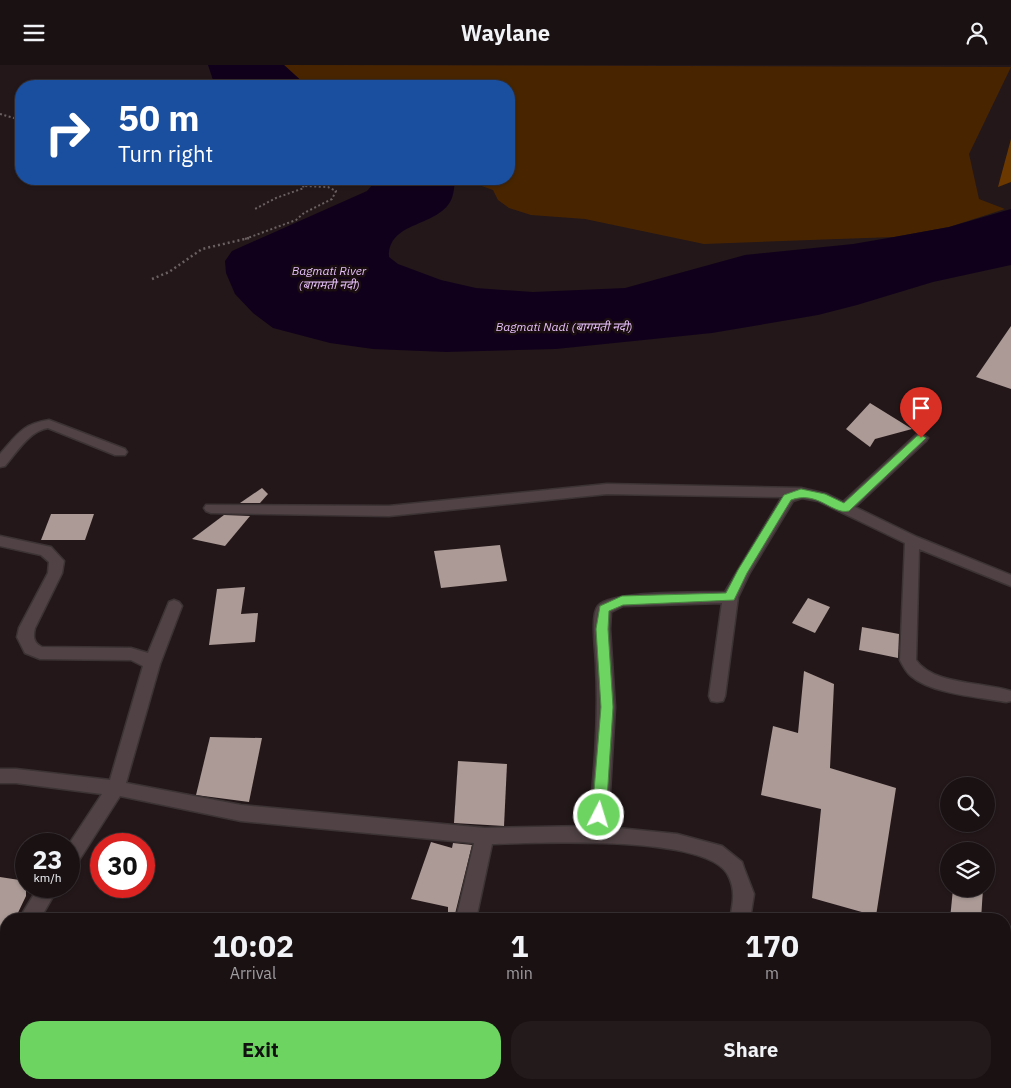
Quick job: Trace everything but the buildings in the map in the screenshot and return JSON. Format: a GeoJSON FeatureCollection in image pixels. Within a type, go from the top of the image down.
{"type":"FeatureCollection","features":[{"type":"Feature","properties":{"kind":"street"},"geometry":{"type":"LineString","coordinates":[[0,463],[25,434],[37,426],[49,424],[120,452]]}},
{"type":"Feature","properties":{"kind":"street"},"geometry":{"type":"LineString","coordinates":[[845,508],[921,438]]}},
{"type":"Feature","properties":{"kind":"street"},"geometry":{"type":"LineString","coordinates":[[211,508],[389,511],[607,489],[801,493],[822,497],[912,541],[1011,581]]}},
{"type":"Feature","properties":{"kind":"street"},"geometry":{"type":"LineString","coordinates":[[717,697],[730,597],[742,573],[788,498],[801,493]]}},
{"type":"Feature","properties":{"kind":"street"},"geometry":{"type":"LineString","coordinates":[[0,541],[46,551],[57,561],[55,573],[27,628],[25,637],[31,649],[40,653],[131,654],[142,657],[152,665]]}},
{"type":"Feature","properties":{"kind":"street"},"geometry":{"type":"LineString","coordinates":[[912,541],[908,660],[912,668],[934,680],[1006,697]]}},
{"type":"Feature","properties":{"kind":"street"},"geometry":{"type":"LineString","coordinates":[[598,834],[607,707],[602,629],[604,609],[622,601],[730,597]]}},
{"type":"Feature","properties":{"kind":"street"},"geometry":{"type":"LineString","coordinates":[[80,842],[116,788],[152,665],[174,606]]}},
{"type":"Feature","properties":{"kind":"street"},"geometry":{"type":"LineString","coordinates":[[0,776],[16,776],[116,788],[241,813],[485,836],[598,834],[677,842],[715,852],[735,868],[744,894],[741,913]]}},
{"type":"Feature","properties":{"kind":"street"},"geometry":{"type":"LineString","coordinates":[[467,913],[485,836]]}},
{"type":"Feature","properties":{"kind":"street"},"geometry":{"type":"LineString","coordinates":[[32,913],[42,898]]}},
{"type":"Feature","properties":{"kind":"path"},"geometry":{"type":"LineString","coordinates":[[0,114],[15,118]]}},
{"type":"Feature","properties":{"kind":"path"},"geometry":{"type":"LineString","coordinates":[[152,279],[169,273],[202,249],[247,239],[289,223],[332,199],[336,191],[328,187],[303,186],[304,188],[276,198],[255,209]]}},
{"type":"Feature","properties":{"kind":"shaded area"},"geometry":{"type":"Polygon","coordinates":[[[284,65],[1011,67],[969,154],[979,199],[1005,209],[949,227],[894,237],[704,244],[585,219],[531,215],[509,208],[498,200],[493,190],[479,185],[515,185],[515,80],[300,80],[284,65]]]}},
{"type":"Feature","properties":{"kind":"shaded area"},"geometry":{"type":"Polygon","coordinates":[[[1011,139],[1011,182],[998,187],[1011,139]]]}},
{"type":"Feature","properties":{"kind":"water"},"geometry":{"type":"Polygon","coordinates":[[[208,65],[284,65],[300,80],[213,80],[208,65]]]}},
{"type":"Feature","properties":{"kind":"water","name":"Bagmati River (बागमती नदी)"},"geometry":{"type":"Polygon","coordinates":[[[372,185],[454,185],[453,196],[448,205],[441,212],[403,231],[395,238],[389,257],[398,264],[441,280],[476,288],[533,292],[625,288],[745,255],[853,244],[894,237],[949,227],[1011,209],[1011,265],[933,282],[818,315],[712,333],[556,349],[446,352],[373,349],[330,343],[273,328],[253,313],[235,294],[226,273],[225,261],[232,251],[367,191],[372,185]]]}},
{"type":"Feature","properties":{"kind":"route"},"geometry":{"type":"LineString","coordinates":[[599,815],[607,707],[602,629],[604,609],[622,601],[730,597],[742,573],[788,498],[801,493],[822,497],[845,508],[921,438]]}},
{"type":"Feature","properties":{"kind":"water label","name":"Bagmati Nadi (बागमती नदी)"},"geometry":{"type":"Point","coordinates":[564,326]}}]}
